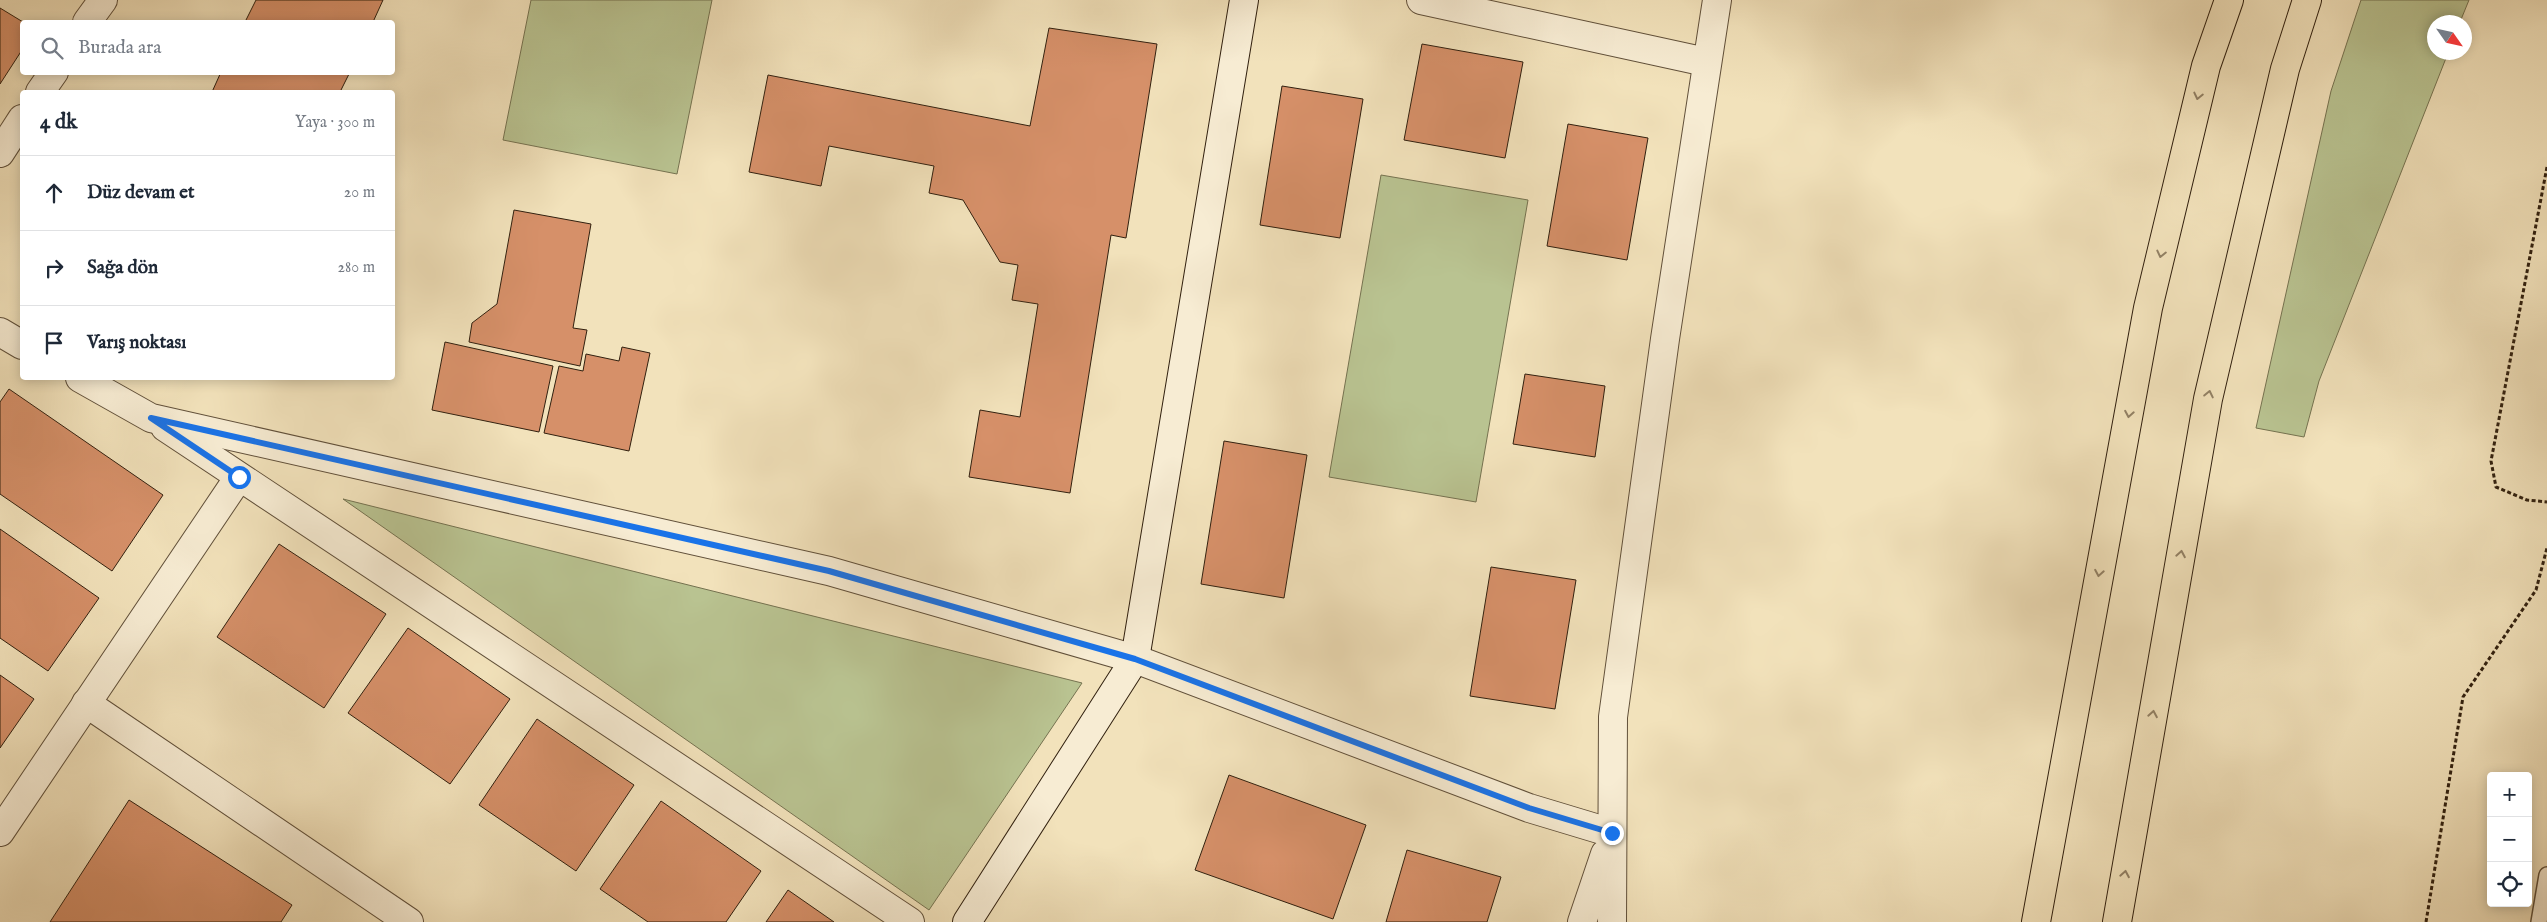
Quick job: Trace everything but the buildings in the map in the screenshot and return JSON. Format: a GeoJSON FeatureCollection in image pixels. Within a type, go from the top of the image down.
{"type":"FeatureCollection","features":[{"type":"Feature","properties":{"kind":"highway"},"geometry":{"type":"LineString","coordinates":[[2036,922],[2148,308],[2206,66],[2224,0]]}},
{"type":"Feature","properties":{"kind":"highway"},"geometry":{"type":"LineString","coordinates":[[2206,66],[2229,0]]}},
{"type":"Feature","properties":{"kind":"highway"},"geometry":{"type":"LineString","coordinates":[[2117,922],[2208,399],[2285,69],[2307,0]]}},
{"type":"Feature","properties":{"kind":"street"},"geometry":{"type":"LineString","coordinates":[[89,20],[102,0]]}},
{"type":"Feature","properties":{"kind":"street"},"geometry":{"type":"LineString","coordinates":[[967,922],[1135,659],[1244,0]]}},
{"type":"Feature","properties":{"kind":"street"},"geometry":{"type":"LineString","coordinates":[[1421,0],[1706,62]]}},
{"type":"Feature","properties":{"kind":"street"},"geometry":{"type":"LineString","coordinates":[[1612,922],[1614,717],[1665,339],[1717,0]]}},
{"type":"Feature","properties":{"kind":"street"},"geometry":{"type":"LineString","coordinates":[[41,90],[52,75]]}},
{"type":"Feature","properties":{"kind":"street"},"geometry":{"type":"LineString","coordinates":[[0,153],[20,122]]}},
{"type":"Feature","properties":{"kind":"street"},"geometry":{"type":"LineString","coordinates":[[0,332],[20,344]]}},
{"type":"Feature","properties":{"kind":"street"},"geometry":{"type":"LineString","coordinates":[[84,380],[151,418],[910,922]]}},
{"type":"Feature","properties":{"kind":"street"},"geometry":{"type":"LineString","coordinates":[[151,418],[829,571],[1135,659],[1529,808],[1612,833]]}},
{"type":"Feature","properties":{"kind":"street"},"geometry":{"type":"LineString","coordinates":[[0,832],[239,477]]}},
{"type":"Feature","properties":{"kind":"street"},"geometry":{"type":"LineString","coordinates":[[86,703],[409,922]]}},
{"type":"Feature","properties":{"kind":"street"},"geometry":{"type":"LineString","coordinates":[[1582,922],[1612,833]]}},
{"type":"Feature","properties":{"kind":"lane"},"geometry":{"type":"LineString","coordinates":[[2539,922],[2547,875]]}},
{"type":"Feature","properties":{"kind":"path"},"geometry":{"type":"LineString","coordinates":[[2547,167],[2491,462],[2496,487],[2527,500],[2547,502]]}},
{"type":"Feature","properties":{"kind":"path"},"geometry":{"type":"LineString","coordinates":[[2426,922],[2463,697],[2536,590],[2547,548]]}},
{"type":"Feature","properties":{"kind":"green space"},"geometry":{"type":"Polygon","coordinates":[[[531,0],[712,0],[677,174],[503,140],[531,0]]]}},
{"type":"Feature","properties":{"kind":"green space"},"geometry":{"type":"Polygon","coordinates":[[[2361,0],[2469,0],[2463,15],[2427,15],[2427,60],[2445,60],[2319,381],[2304,437],[2256,428],[2331,91],[2361,0]]]}},
{"type":"Feature","properties":{"kind":"green space"},"geometry":{"type":"Polygon","coordinates":[[[1381,175],[1528,200],[1476,502],[1329,477],[1381,175]]]}},
{"type":"Feature","properties":{"kind":"green space"},"geometry":{"type":"Polygon","coordinates":[[[343,499],[1082,683],[929,910],[343,499]]]}},
{"type":"Feature","properties":{"kind":"route"},"geometry":{"type":"LineString","coordinates":[[239,477],[151,418],[829,571],[1135,659],[1529,808],[1612,833]]}}]}
